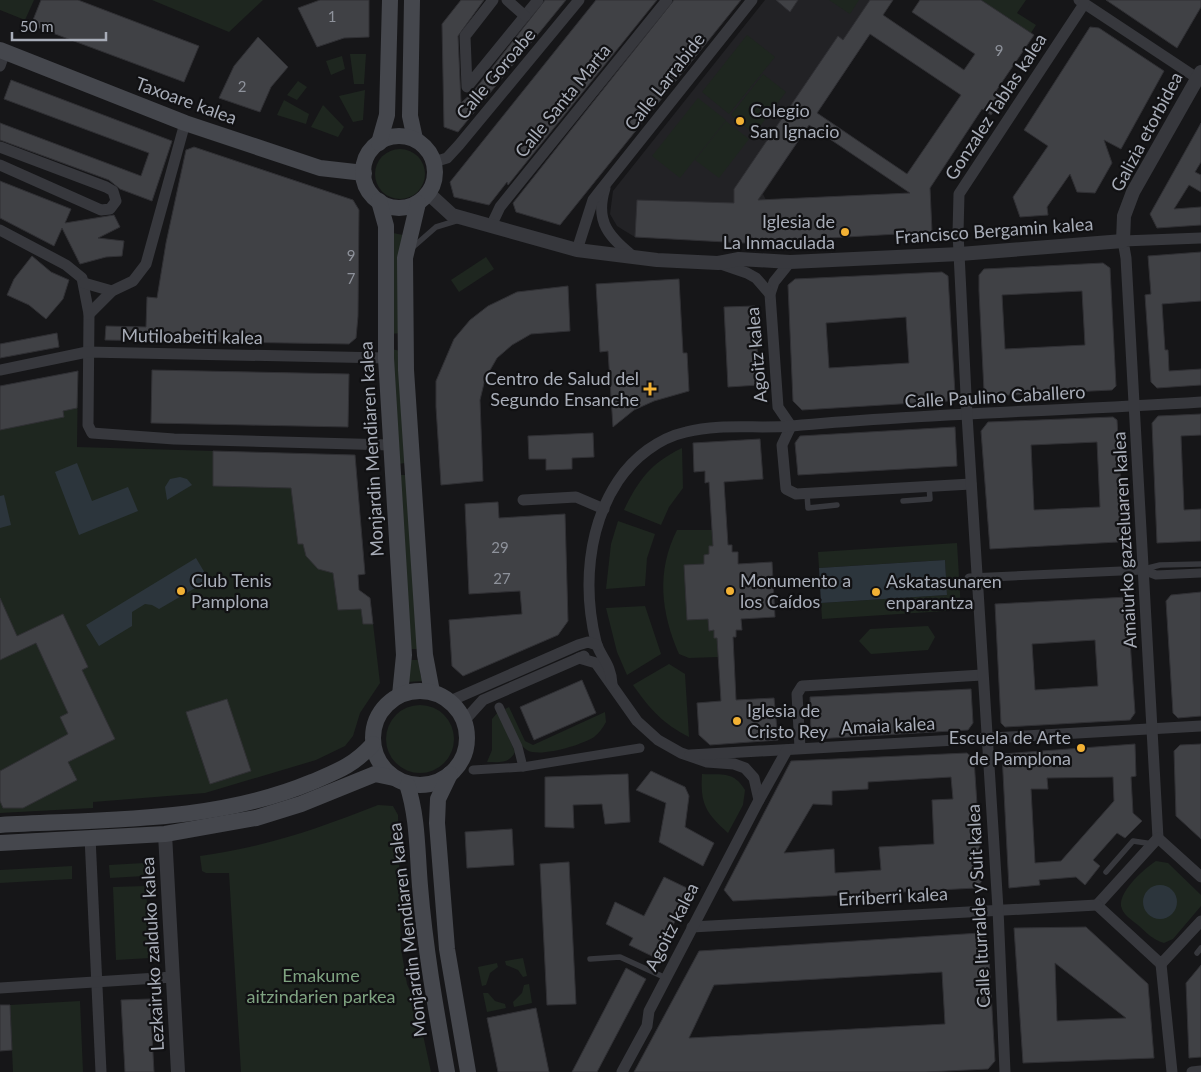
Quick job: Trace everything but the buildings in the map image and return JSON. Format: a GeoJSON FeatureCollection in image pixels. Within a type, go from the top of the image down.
{"type":"FeatureCollection","features":[{"type":"Feature","properties":{"kind":"main road"},"geometry":{"type":"LineString","coordinates":[[378,143],[387,115],[390,0]]}},
{"type":"Feature","properties":{"kind":"main road"},"geometry":{"type":"LineString","coordinates":[[412,0],[410,116],[415,139]]}},
{"type":"Feature","properties":{"kind":"main road","name":"Taxoare kalea"},"geometry":{"type":"LineString","coordinates":[[2,56],[184,123],[320,168],[364,173]]}},
{"type":"Feature","properties":{"kind":"main road"},"geometry":{"type":"LineString","coordinates":[[423,198],[400,208],[379,201],[366,184],[364,173],[370,151],[378,143],[390,137],[402,136],[415,139],[430,153],[434,162],[435,178],[423,198],[405,258],[406,370],[425,655],[432,692]]}},
{"type":"Feature","properties":{"kind":"main road","name":"Monjardin Mendiaren kalea"},"geometry":{"type":"LineString","coordinates":[[379,201],[386,226],[386,358],[404,655],[400,695]]}},
{"type":"Feature","properties":{"kind":"main road"},"geometry":{"type":"LineString","coordinates":[[0,843],[165,834],[256,818],[300,804],[375,774],[401,781],[422,785],[437,782],[450,774],[460,764],[466,750],[467,736],[459,710],[450,702],[432,692],[416,691],[400,695],[382,710],[376,720],[373,744],[379,762],[401,781]]}},
{"type":"Feature","properties":{"kind":"main road"},"geometry":{"type":"LineString","coordinates":[[0,825],[168,815],[217,810],[257,801],[297,788],[350,766],[373,744]]}},
{"type":"Feature","properties":{"kind":"main road","name":"Monjardin Mendiaren kalea"},"geometry":{"type":"LineString","coordinates":[[450,774],[438,799],[437,823],[448,949],[468,1072]]}},
{"type":"Feature","properties":{"kind":"main road","name":"Monjardin Mendiaren kalea"},"geometry":{"type":"LineString","coordinates":[[401,781],[416,824],[420,886],[428,951],[447,1072]]}},
{"type":"Feature","properties":{"kind":"street"},"geometry":{"type":"LineString","coordinates":[[493,0],[465,36],[467,87],[538,0]]}},
{"type":"Feature","properties":{"kind":"street"},"geometry":{"type":"LineString","coordinates":[[507,0],[525,16]]}},
{"type":"Feature","properties":{"kind":"street","name":"Calle Goroabe"},"geometry":{"type":"LineString","coordinates":[[434,162],[447,158],[459,145],[579,0]]}},
{"type":"Feature","properties":{"kind":"street","name":"Calle Santa Marta"},"geometry":{"type":"LineString","coordinates":[[491,226],[500,207],[667,0]]}},
{"type":"Feature","properties":{"kind":"street","name":"Calle Larrabide"},"geometry":{"type":"LineString","coordinates":[[577,250],[593,200],[752,0]]}},
{"type":"Feature","properties":{"kind":"street"},"geometry":{"type":"LineString","coordinates":[[1081,2],[1200,76]]}},
{"type":"Feature","properties":{"kind":"street","name":"Gonzalez Tablas kalea"},"geometry":{"type":"LineString","coordinates":[[967,415],[958,233],[959,194],[1081,2]]}},
{"type":"Feature","properties":{"kind":"street","name":"Galizia etorbidea"},"geometry":{"type":"LineString","coordinates":[[1123,241],[1124,216],[1133,192],[1200,76]]}},
{"type":"Feature","properties":{"kind":"street"},"geometry":{"type":"LineString","coordinates":[[89,314],[112,292],[133,281],[146,264],[184,123]]}},
{"type":"Feature","properties":{"kind":"street"},"geometry":{"type":"LineString","coordinates":[[0,147],[106,187],[113,191],[116,202],[110,209],[101,210],[0,166]]}},
{"type":"Feature","properties":{"kind":"street"},"geometry":{"type":"LineString","coordinates":[[605,186],[601,201],[602,219],[616,242],[635,258]]}},
{"type":"Feature","properties":{"kind":"street","name":"Francisco Bergamin kalea"},"geometry":{"type":"LineString","coordinates":[[423,198],[452,216],[577,250],[635,258],[718,263],[739,259],[790,262],[960,254],[1123,241],[1201,238]]}},
{"type":"Feature","properties":{"kind":"street"},"geometry":{"type":"LineString","coordinates":[[0,230],[74,270],[84,283],[89,314],[87,352],[88,426],[92,432],[174,439],[390,445]]}},
{"type":"Feature","properties":{"kind":"street","name":"Amaiurko gazteluaren kalea"},"geometry":{"type":"LineString","coordinates":[[1123,241],[1126,258],[1153,729],[1156,841]]}},
{"type":"Feature","properties":{"kind":"street"},"geometry":{"type":"LineString","coordinates":[[770,294],[774,282],[790,262]]}},
{"type":"Feature","properties":{"kind":"street","name":"Francisco Bergamin kalea"},"geometry":{"type":"LineString","coordinates":[[718,263],[756,278],[770,294]]}},
{"type":"Feature","properties":{"kind":"street"},"geometry":{"type":"LineString","coordinates":[[84,283],[112,292]]}},
{"type":"Feature","properties":{"kind":"street","name":"Agoitz kalea"},"geometry":{"type":"LineString","coordinates":[[770,294],[778,408],[791,426]]}},
{"type":"Feature","properties":{"kind":"street","name":"Mutiloabeiti kalea"},"geometry":{"type":"LineString","coordinates":[[0,370],[87,352],[386,358]]}},
{"type":"Feature","properties":{"kind":"street","name":"Calle Paulino Caballero"},"geometry":{"type":"LineString","coordinates":[[791,426],[1201,402]]}},
{"type":"Feature","properties":{"kind":"street"},"geometry":{"type":"LineString","coordinates":[[967,415],[973,578],[986,739]]}},
{"type":"Feature","properties":{"kind":"street"},"geometry":{"type":"LineString","coordinates":[[791,426],[782,445],[786,489],[796,494],[971,484]]}},
{"type":"Feature","properties":{"kind":"street","name":"Agoitz kalea"},"geometry":{"type":"LineString","coordinates":[[612,684],[608,666],[597,645],[590,604],[588,572],[597,530],[604,509],[618,481],[643,452],[673,436],[704,428],[791,426]]}},
{"type":"Feature","properties":{"kind":"street"},"geometry":{"type":"LineString","coordinates":[[523,500],[576,497],[604,509]]}},
{"type":"Feature","properties":{"kind":"street"},"geometry":{"type":"LineString","coordinates":[[973,578],[1143,570],[1156,575],[1201,573]]}},
{"type":"Feature","properties":{"kind":"street"},"geometry":{"type":"LineString","coordinates":[[450,702],[578,645],[588,642],[597,645],[588,654],[484,700],[464,722]]}},
{"type":"Feature","properties":{"kind":"street","name":"Agoitz kalea"},"geometry":{"type":"LineString","coordinates":[[579,658],[596,663],[637,721],[658,740],[681,753],[707,762],[734,764],[745,768],[754,778],[758,800]]}},
{"type":"Feature","properties":{"kind":"street"},"geometry":{"type":"LineString","coordinates":[[800,748],[797,694],[802,686],[982,675]]}},
{"type":"Feature","properties":{"kind":"street"},"geometry":{"type":"LineString","coordinates":[[498,707],[518,747],[523,767]]}},
{"type":"Feature","properties":{"kind":"street","name":"Amaia kalea"},"geometry":{"type":"LineString","coordinates":[[787,750],[1201,726]]}},
{"type":"Feature","properties":{"kind":"street","name":"Calle Iturralde y Suit kalea"},"geometry":{"type":"LineString","coordinates":[[986,739],[998,909],[1005,1072]]}},
{"type":"Feature","properties":{"kind":"street"},"geometry":{"type":"LineString","coordinates":[[473,770],[523,767],[640,748]]}},
{"type":"Feature","properties":{"kind":"street","name":"Agoitz kalea"},"geometry":{"type":"LineString","coordinates":[[690,756],[787,750]]}},
{"type":"Feature","properties":{"kind":"street","name":"Agoitz kalea"},"geometry":{"type":"LineString","coordinates":[[622,1072],[647,1026],[649,1010],[758,800],[787,750]]}},
{"type":"Feature","properties":{"kind":"street","name":"Lezkairuko zalduko kalea"},"geometry":{"type":"LineString","coordinates":[[165,834],[178,1072]]}},
{"type":"Feature","properties":{"kind":"street"},"geometry":{"type":"LineString","coordinates":[[90,837],[95,981],[101,1072]]}},
{"type":"Feature","properties":{"kind":"street"},"geometry":{"type":"LineString","coordinates":[[1172,1072],[1161,964],[1097,905],[1156,841],[1201,877]]}},
{"type":"Feature","properties":{"kind":"street","name":"Erriberri kalea"},"geometry":{"type":"LineString","coordinates":[[692,927],[1097,905]]}},
{"type":"Feature","properties":{"kind":"street"},"geometry":{"type":"LineString","coordinates":[[1161,964],[1201,921]]}},
{"type":"Feature","properties":{"kind":"street"},"geometry":{"type":"LineString","coordinates":[[0,988],[173,977]]}},
{"type":"Feature","properties":{"kind":"street"},"geometry":{"type":"LineString","coordinates":[[1192,1072],[1201,1071]]}},
{"type":"Feature","properties":{"kind":"lane"},"geometry":{"type":"LineString","coordinates":[[405,258],[416,244],[436,227],[464,219]]}},
{"type":"Feature","properties":{"kind":"lane"},"geometry":{"type":"LineString","coordinates":[[902,501],[930,499],[929,486]]}},
{"type":"Feature","properties":{"kind":"lane"},"geometry":{"type":"LineString","coordinates":[[807,494],[808,508],[837,506]]}},
{"type":"Feature","properties":{"kind":"lane"},"geometry":{"type":"LineString","coordinates":[[1143,570],[1160,565],[1201,564]]}},
{"type":"Feature","properties":{"kind":"lane"},"geometry":{"type":"LineString","coordinates":[[1106,872],[1133,841],[1156,841]]}},
{"type":"Feature","properties":{"kind":"lane"},"geometry":{"type":"LineString","coordinates":[[590,959],[620,957],[666,978]]}},
{"type":"Feature","properties":{"kind":"shaded area","name":"Colegio San Ignacio"},"geometry":{"type":"Polygon","coordinates":[[[765,0],[893,0],[763,194],[766,200],[880,194],[882,234],[744,243],[635,237],[617,226],[610,214],[613,191],[765,0]]]}},
{"type":"Feature","properties":{"kind":"shaded area"},"geometry":{"type":"Polygon","coordinates":[[[77,463],[92,501],[128,487],[138,511],[79,535],[55,472],[77,463]]]}},
{"type":"Feature","properties":{"kind":"shaded area"},"geometry":{"type":"Polygon","coordinates":[[[180,477],[187,479],[192,485],[167,500],[165,487],[170,479],[180,477]]]}},
{"type":"Feature","properties":{"kind":"shaded area"},"geometry":{"type":"Polygon","coordinates":[[[4,495],[11,525],[0,528],[0,496],[4,495]]]}},
{"type":"Feature","properties":{"kind":"shaded area"},"geometry":{"type":"Polygon","coordinates":[[[196,558],[209,580],[159,609],[145,604],[132,612],[132,626],[99,646],[86,625],[196,558]]]}},
{"type":"Feature","properties":{"kind":"shaded area"},"geometry":{"type":"Polygon","coordinates":[[[945,560],[947,595],[821,603],[819,568],[945,560]]]}},
{"type":"Feature","properties":{"kind":"shaded area"},"geometry":{"type":"Polygon","coordinates":[[[1160,885],[1167,886],[1172,890],[1176,895],[1176,909],[1172,914],[1167,918],[1160,919],[1153,918],[1148,914],[1144,909],[1143,902],[1144,895],[1148,890],[1153,886],[1160,885]]]}},
{"type":"Feature","properties":{"kind":"green space"},"geometry":{"type":"Polygon","coordinates":[[[0,0],[34,0],[25,20],[0,10],[0,0]]]}},
{"type":"Feature","properties":{"kind":"green space"},"geometry":{"type":"Polygon","coordinates":[[[152,0],[263,0],[229,32],[152,0]]]}},
{"type":"Feature","properties":{"kind":"green space"},"geometry":{"type":"Polygon","coordinates":[[[829,0],[859,0],[850,14],[829,0]]]}},
{"type":"Feature","properties":{"kind":"green space"},"geometry":{"type":"Polygon","coordinates":[[[981,0],[1026,0],[1017,13],[1036,25],[1031,33],[981,0]]]}},
{"type":"Feature","properties":{"kind":"green space"},"geometry":{"type":"Polygon","coordinates":[[[747,35],[775,57],[729,114],[702,92],[747,35]]]}},
{"type":"Feature","properties":{"kind":"green space"},"geometry":{"type":"Polygon","coordinates":[[[350,54],[366,54],[364,84],[354,84],[350,54]]]}},
{"type":"Feature","properties":{"kind":"green space"},"geometry":{"type":"Polygon","coordinates":[[[342,56],[345,69],[331,75],[326,61],[342,56]]]}},
{"type":"Feature","properties":{"kind":"green space"},"geometry":{"type":"Polygon","coordinates":[[[763,74],[786,92],[754,134],[731,115],[763,74]]]}},
{"type":"Feature","properties":{"kind":"green space"},"geometry":{"type":"Polygon","coordinates":[[[298,81],[307,87],[297,100],[287,95],[298,81]]]}},
{"type":"Feature","properties":{"kind":"green space"},"geometry":{"type":"Polygon","coordinates":[[[365,90],[363,120],[353,122],[339,96],[365,90]]]}},
{"type":"Feature","properties":{"kind":"green space"},"geometry":{"type":"Polygon","coordinates":[[[698,98],[726,120],[680,178],[652,156],[698,98]]]}},
{"type":"Feature","properties":{"kind":"green space"},"geometry":{"type":"Polygon","coordinates":[[[284,100],[309,114],[306,124],[277,115],[284,100]]]}},
{"type":"Feature","properties":{"kind":"green space"},"geometry":{"type":"Polygon","coordinates":[[[323,105],[344,127],[338,137],[311,127],[323,105]]]}},
{"type":"Feature","properties":{"kind":"green space"},"geometry":{"type":"Polygon","coordinates":[[[726,121],[749,139],[719,178],[695,160],[726,121]]]}},
{"type":"Feature","properties":{"kind":"green space"},"geometry":{"type":"Polygon","coordinates":[[[395,149],[405,149],[418,156],[425,169],[425,179],[418,192],[405,199],[395,199],[386,195],[379,188],[375,179],[375,169],[379,160],[386,153],[395,149]]]}},
{"type":"Feature","properties":{"kind":"green space"},"geometry":{"type":"Polygon","coordinates":[[[393,233],[403,235],[401,333],[391,334],[393,233]]]}},
{"type":"Feature","properties":{"kind":"green space"},"geometry":{"type":"Polygon","coordinates":[[[486,257],[494,269],[459,292],[451,280],[486,257]]]}},
{"type":"Feature","properties":{"kind":"green space"},"geometry":{"type":"Polygon","coordinates":[[[392,349],[400,351],[406,463],[397,464],[392,349]]]}},
{"type":"Feature","properties":{"kind":"green space","name":"Club Tenis Pamplona"},"geometry":{"type":"Polygon","coordinates":[[[78,371],[77,447],[355,455],[358,583],[359,590],[370,598],[380,683],[360,713],[353,736],[345,746],[316,760],[205,793],[93,802],[93,808],[0,813],[0,386],[78,371]]]}},
{"type":"Feature","properties":{"kind":"green space"},"geometry":{"type":"Polygon","coordinates":[[[682,448],[683,488],[669,507],[661,525],[624,510],[635,489],[647,473],[662,460],[682,448]]]}},
{"type":"Feature","properties":{"kind":"green space"},"geometry":{"type":"Polygon","coordinates":[[[399,475],[407,475],[419,649],[410,649],[399,475]]]}},
{"type":"Feature","properties":{"kind":"green space"},"geometry":{"type":"Polygon","coordinates":[[[618,521],[655,534],[647,558],[645,586],[606,589],[611,544],[618,521]]]}},
{"type":"Feature","properties":{"kind":"green space"},"geometry":{"type":"Polygon","coordinates":[[[677,530],[712,530],[713,546],[709,547],[709,554],[704,555],[704,564],[687,620],[708,619],[709,630],[714,630],[714,638],[717,638],[718,657],[689,658],[679,654],[673,639],[668,623],[663,592],[666,561],[670,545],[677,530]]]}},
{"type":"Feature","properties":{"kind":"green space"},"geometry":{"type":"Polygon","coordinates":[[[957,543],[961,610],[822,619],[821,603],[947,595],[945,560],[819,568],[818,552],[957,543]]]}},
{"type":"Feature","properties":{"kind":"green space"},"geometry":{"type":"Polygon","coordinates":[[[645,606],[661,654],[627,675],[617,652],[606,608],[645,606]]]}},
{"type":"Feature","properties":{"kind":"green space"},"geometry":{"type":"Polygon","coordinates":[[[928,626],[935,637],[928,650],[871,654],[859,641],[870,629],[928,626]]]}},
{"type":"Feature","properties":{"kind":"green space"},"geometry":{"type":"Polygon","coordinates":[[[411,660],[420,660],[420,674],[423,681],[407,682],[411,660]]]}},
{"type":"Feature","properties":{"kind":"green space"},"geometry":{"type":"Polygon","coordinates":[[[669,664],[685,674],[689,737],[657,715],[633,685],[669,664]]]}},
{"type":"Feature","properties":{"kind":"green space"},"geometry":{"type":"Polygon","coordinates":[[[413,705],[427,705],[439,710],[449,720],[454,732],[454,746],[449,758],[439,768],[427,773],[413,773],[401,768],[391,758],[386,746],[386,732],[391,720],[401,710],[413,705]]]}},
{"type":"Feature","properties":{"kind":"green space"},"geometry":{"type":"Polygon","coordinates":[[[509,707],[525,741],[533,745],[605,712],[606,722],[594,737],[580,744],[550,752],[533,752],[523,747],[517,737],[505,709],[509,707]]]}},
{"type":"Feature","properties":{"kind":"green space"},"geometry":{"type":"Polygon","coordinates":[[[498,712],[515,752],[510,759],[500,762],[487,762],[492,750],[492,719],[498,712]]]}},
{"type":"Feature","properties":{"kind":"green space"},"geometry":{"type":"Polygon","coordinates":[[[702,774],[727,775],[741,784],[745,790],[743,805],[728,833],[714,820],[706,807],[702,793],[702,774]]]}},
{"type":"Feature","properties":{"kind":"green space","name":"Emakume aitzindarien parkea"},"geometry":{"type":"Polygon","coordinates":[[[378,805],[393,806],[398,815],[401,948],[407,984],[417,1007],[431,1072],[241,1072],[229,873],[206,873],[202,871],[200,856],[247,848],[291,836],[378,805]]]}},
{"type":"Feature","properties":{"kind":"green space"},"geometry":{"type":"Polygon","coordinates":[[[1156,861],[1168,863],[1201,895],[1201,906],[1173,939],[1164,943],[1153,938],[1129,918],[1123,911],[1121,903],[1132,882],[1156,861]]]}},
{"type":"Feature","properties":{"kind":"green space"},"geometry":{"type":"Polygon","coordinates":[[[144,863],[144,876],[110,878],[109,865],[144,863]]]}},
{"type":"Feature","properties":{"kind":"green space"},"geometry":{"type":"Polygon","coordinates":[[[72,866],[72,879],[0,883],[0,870],[72,866]]]}},
{"type":"Feature","properties":{"kind":"green space"},"geometry":{"type":"Polygon","coordinates":[[[146,886],[150,958],[116,960],[113,887],[146,886]]]}},
{"type":"Feature","properties":{"kind":"green space"},"geometry":{"type":"Polygon","coordinates":[[[523,958],[527,976],[523,977],[518,970],[506,965],[505,961],[523,958]]]}},
{"type":"Feature","properties":{"kind":"green space"},"geometry":{"type":"Polygon","coordinates":[[[497,963],[498,967],[490,973],[486,985],[482,986],[478,967],[497,963]]]}},
{"type":"Feature","properties":{"kind":"green space"},"geometry":{"type":"Polygon","coordinates":[[[529,984],[532,1003],[514,1007],[513,1002],[522,993],[524,985],[529,984]]]}},
{"type":"Feature","properties":{"kind":"green space"},"geometry":{"type":"Polygon","coordinates":[[[483,993],[488,993],[495,1001],[505,1004],[506,1008],[487,1012],[483,993]]]}},
{"type":"Feature","properties":{"kind":"green space"},"geometry":{"type":"Polygon","coordinates":[[[80,1001],[83,1072],[13,1072],[10,1005],[80,1001]]]}},
{"type":"Feature","properties":{"kind":"place","name":"Colegio San Ignacio"},"geometry":{"type":"Point","coordinates":[740,121]}},
{"type":"Feature","properties":{"kind":"place","name":"Iglesia de La Inmaculada"},"geometry":{"type":"Point","coordinates":[845,232]}},
{"type":"Feature","properties":{"kind":"place","name":"Centro de Salud del Segundo Ensanche"},"geometry":{"type":"Point","coordinates":[650,389]}},
{"type":"Feature","properties":{"kind":"place","name":"Club Tenis Pamplona"},"geometry":{"type":"Point","coordinates":[181,591]}},
{"type":"Feature","properties":{"kind":"place","name":"Monumento a los Caídos"},"geometry":{"type":"Point","coordinates":[730,591]}},
{"type":"Feature","properties":{"kind":"place","name":"Askatasunaren enparantza"},"geometry":{"type":"Point","coordinates":[876,592]}},
{"type":"Feature","properties":{"kind":"place","name":"Iglesia de Cristo Rey"},"geometry":{"type":"Point","coordinates":[737,721]}},
{"type":"Feature","properties":{"kind":"place","name":"Escuela de Arte de Pamplona"},"geometry":{"type":"Point","coordinates":[1081,748]}}]}
